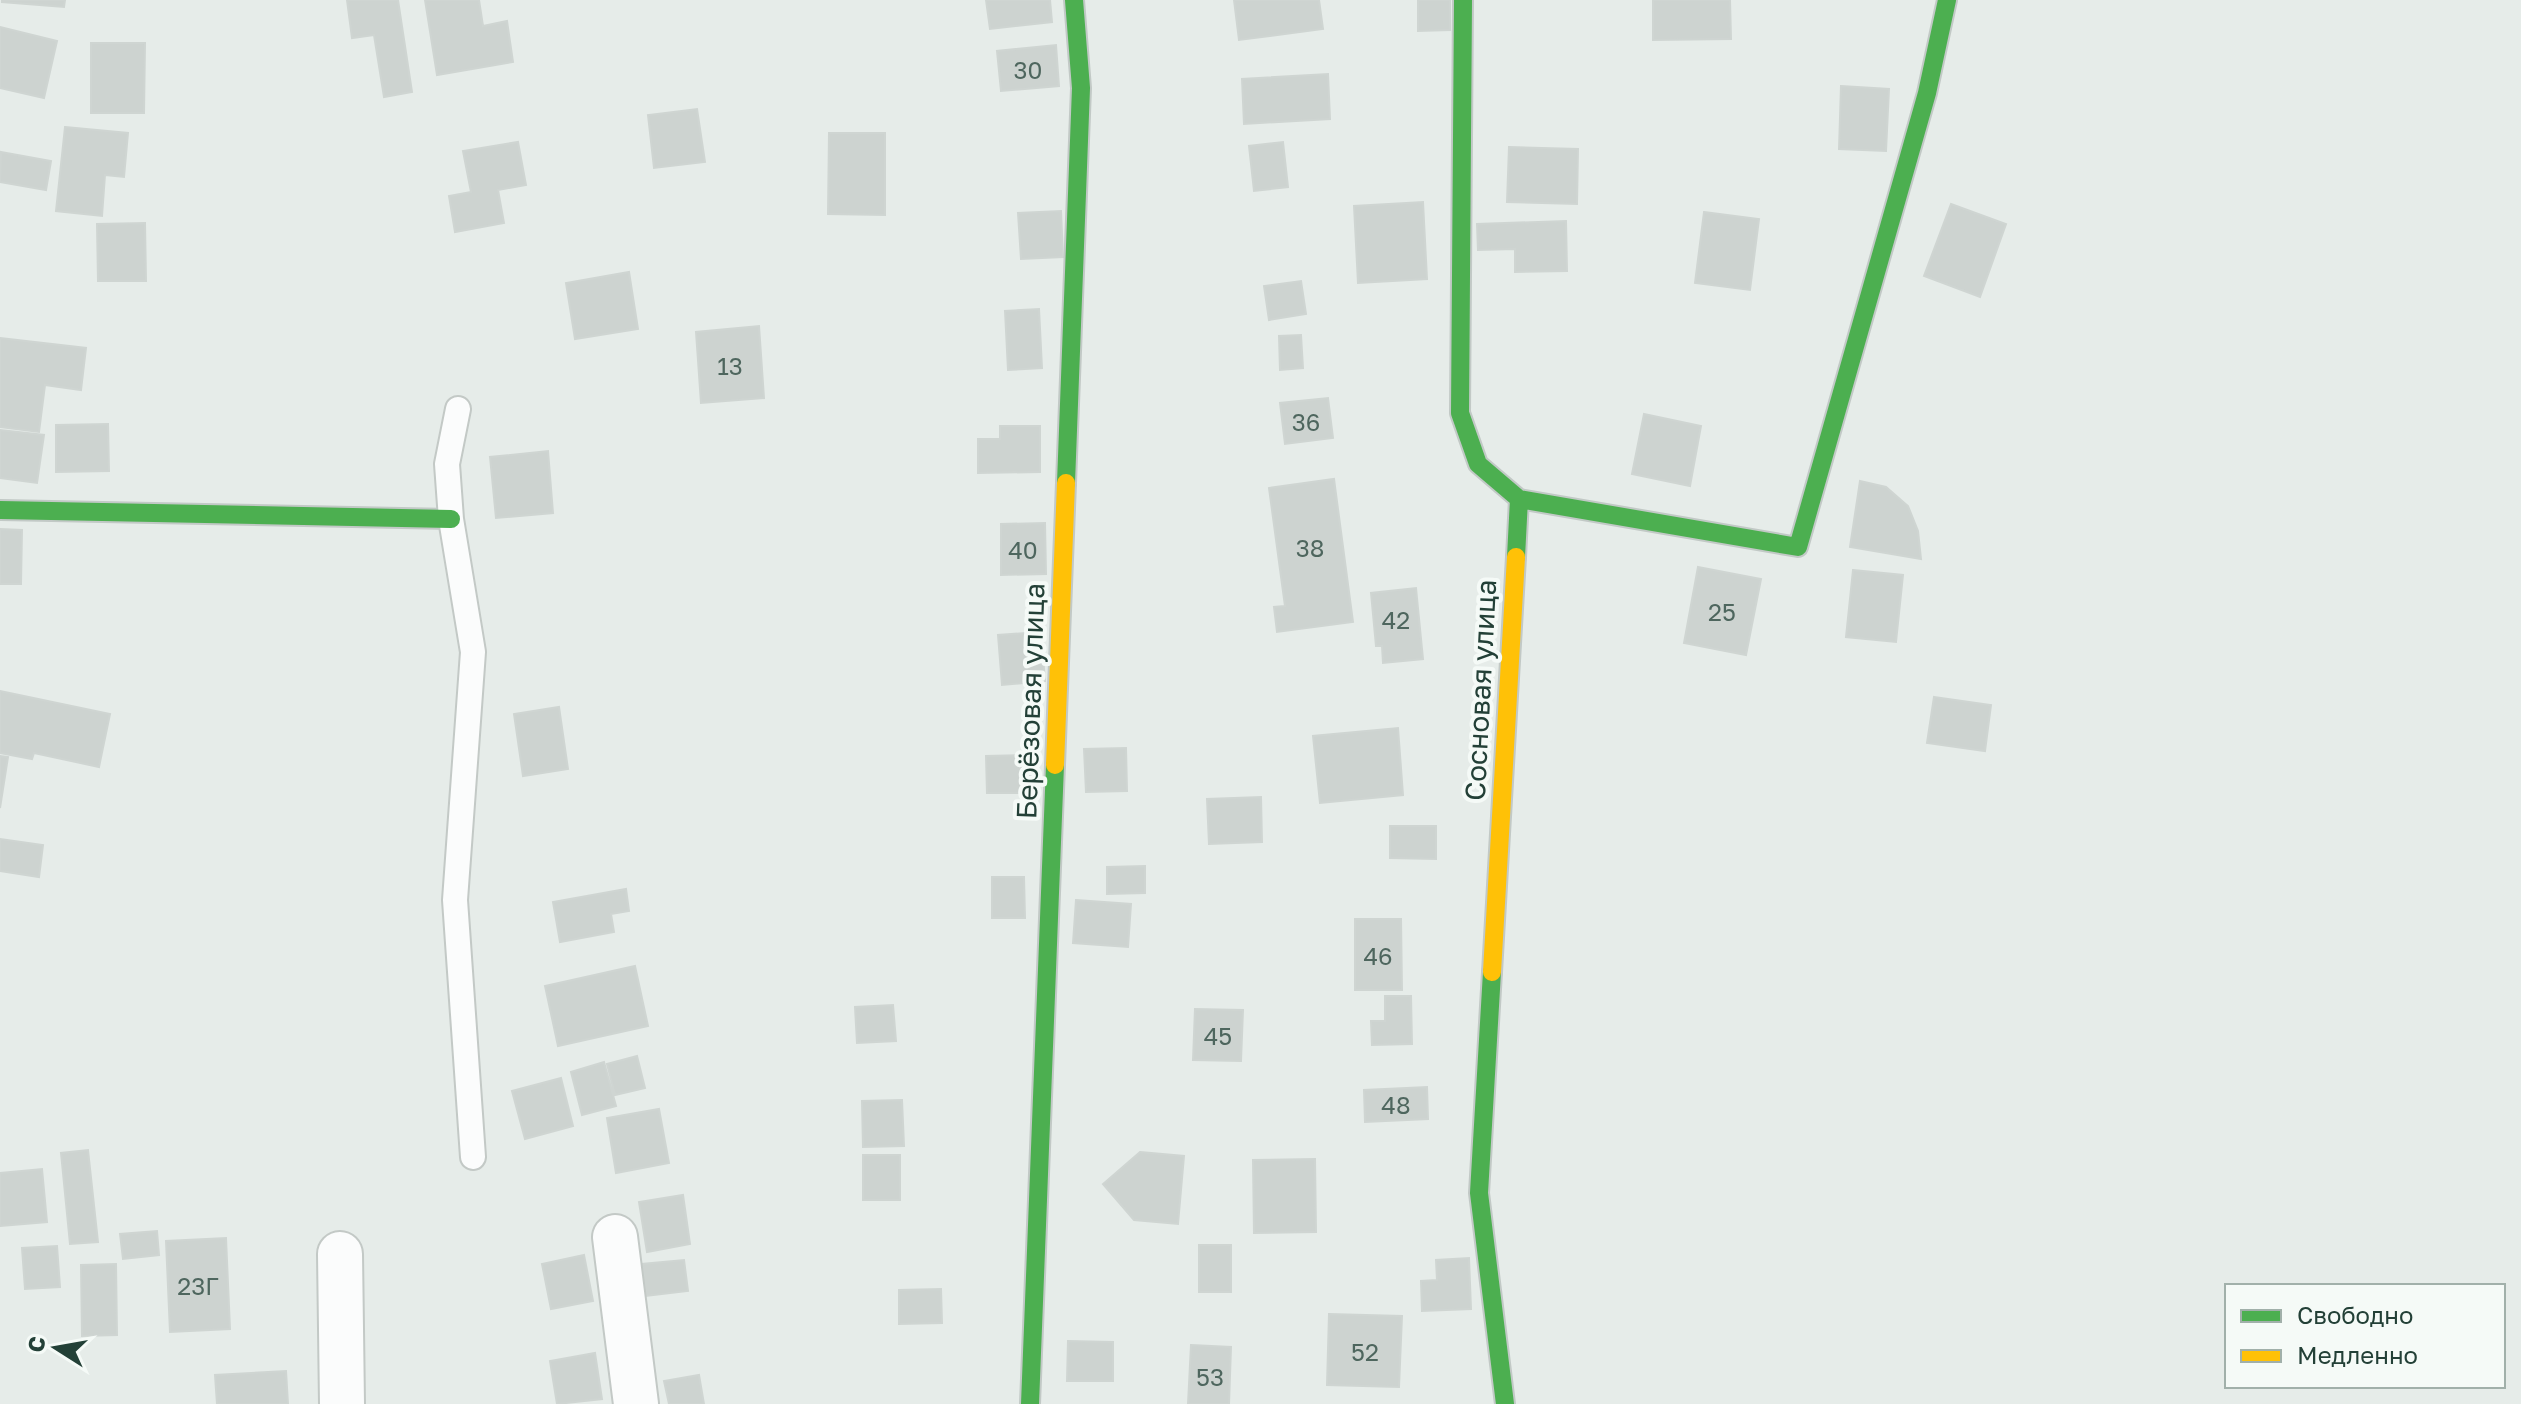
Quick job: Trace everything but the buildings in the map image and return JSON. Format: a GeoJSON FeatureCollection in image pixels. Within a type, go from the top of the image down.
{"type":"FeatureCollection","features":[{"type":"Feature","properties":{"kind":"street","name":"Берёзовая улица"},"geometry":{"type":"LineString","coordinates":[[1030,1404],[1081,88],[1074,0]]}},
{"type":"Feature","properties":{"kind":"street"},"geometry":{"type":"LineString","coordinates":[[1463,0],[1460,413],[1478,464],[1519,499],[1798,547],[1927,93],[1947,0]]}},
{"type":"Feature","properties":{"kind":"street","name":"Сосновая улица"},"geometry":{"type":"LineString","coordinates":[[1505,1404],[1479,1193],[1519,499]]}},
{"type":"Feature","properties":{"kind":"street"},"geometry":{"type":"LineString","coordinates":[[0,510],[451,519]]}},
{"type":"Feature","properties":{"kind":"street"},"geometry":{"type":"LineString","coordinates":[[615,1237],[636,1404]]}},
{"type":"Feature","properties":{"kind":"street"},"geometry":{"type":"LineString","coordinates":[[340,1254],[342,1404]]}},
{"type":"Feature","properties":{"kind":"lane"},"geometry":{"type":"LineString","coordinates":[[458,409],[447,464],[451,519],[473,652],[455,900],[473,1157]]}},
{"type":"Feature","properties":{"kind":"traffic: fast"},"geometry":{"type":"LineString","coordinates":[[1066,483],[1081,88],[1074,0]]}},
{"type":"Feature","properties":{"kind":"traffic: fast"},"geometry":{"type":"LineString","coordinates":[[1463,0],[1460,413],[1478,464],[1519,499],[1516,557]]}},
{"type":"Feature","properties":{"kind":"traffic: fast"},"geometry":{"type":"LineString","coordinates":[[1519,499],[1798,547],[1927,93],[1947,0]]}},
{"type":"Feature","properties":{"kind":"traffic: fast"},"geometry":{"type":"LineString","coordinates":[[0,510],[451,519]]}},
{"type":"Feature","properties":{"kind":"traffic: fast"},"geometry":{"type":"LineString","coordinates":[[1030,1404],[1055,765]]}},
{"type":"Feature","properties":{"kind":"traffic: fast"},"geometry":{"type":"LineString","coordinates":[[1492,972],[1479,1193],[1505,1404]]}},
{"type":"Feature","properties":{"kind":"traffic: slow"},"geometry":{"type":"LineString","coordinates":[[1055,765],[1066,483]]}},
{"type":"Feature","properties":{"kind":"traffic: slow"},"geometry":{"type":"LineString","coordinates":[[1492,972],[1516,557]]}}]}
